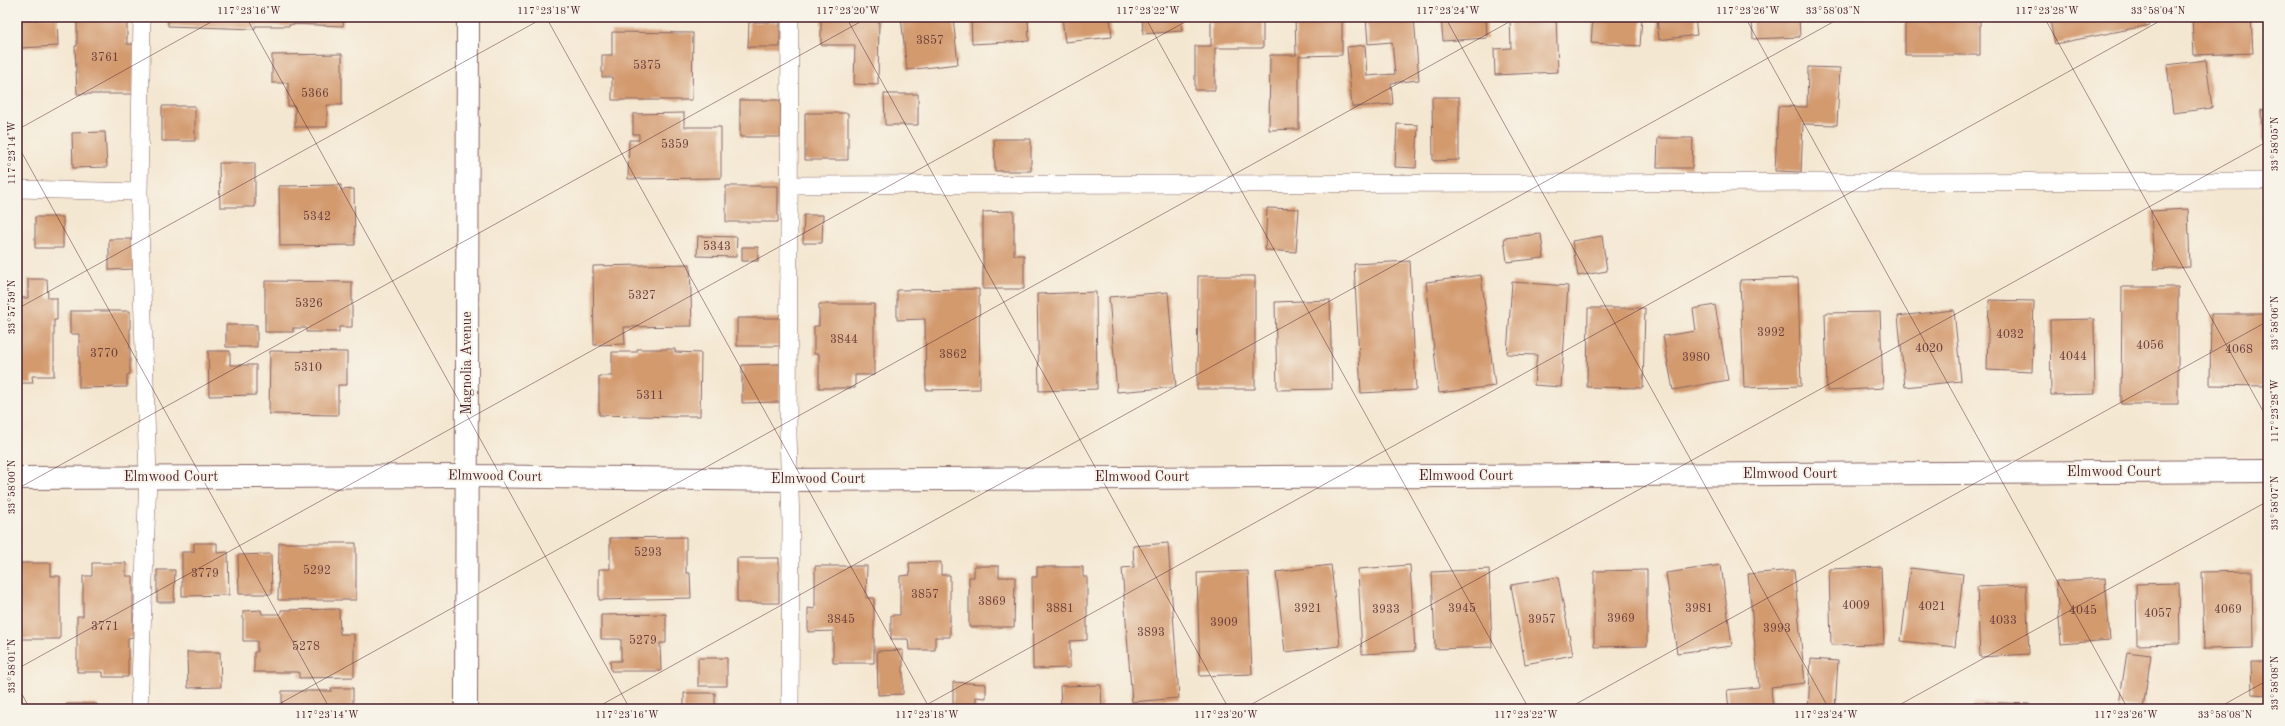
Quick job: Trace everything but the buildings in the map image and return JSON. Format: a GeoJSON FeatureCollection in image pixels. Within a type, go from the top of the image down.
{"type":"FeatureCollection","features":[{"type":"Feature","properties":{"kind":"street","name":"Magnolia Avenue"},"geometry":{"type":"LineString","coordinates":[[466,709],[468,17]]}},
{"type":"Feature","properties":{"kind":"street","name":"Elmwood Court"},"geometry":{"type":"LineString","coordinates":[[17,478],[466,476],[788,480],[2268,471]]}},
{"type":"Feature","properties":{"kind":"lane"},"geometry":{"type":"LineString","coordinates":[[139,709],[148,477],[139,192],[142,17]]}},
{"type":"Feature","properties":{"kind":"lane"},"geometry":{"type":"LineString","coordinates":[[790,17],[788,480],[791,522],[790,709]]}},
{"type":"Feature","properties":{"kind":"lane"},"geometry":{"type":"LineString","coordinates":[[789,185],[2268,181]]}},
{"type":"Feature","properties":{"kind":"lane"},"geometry":{"type":"LineString","coordinates":[[17,189],[139,192]]}}]}
